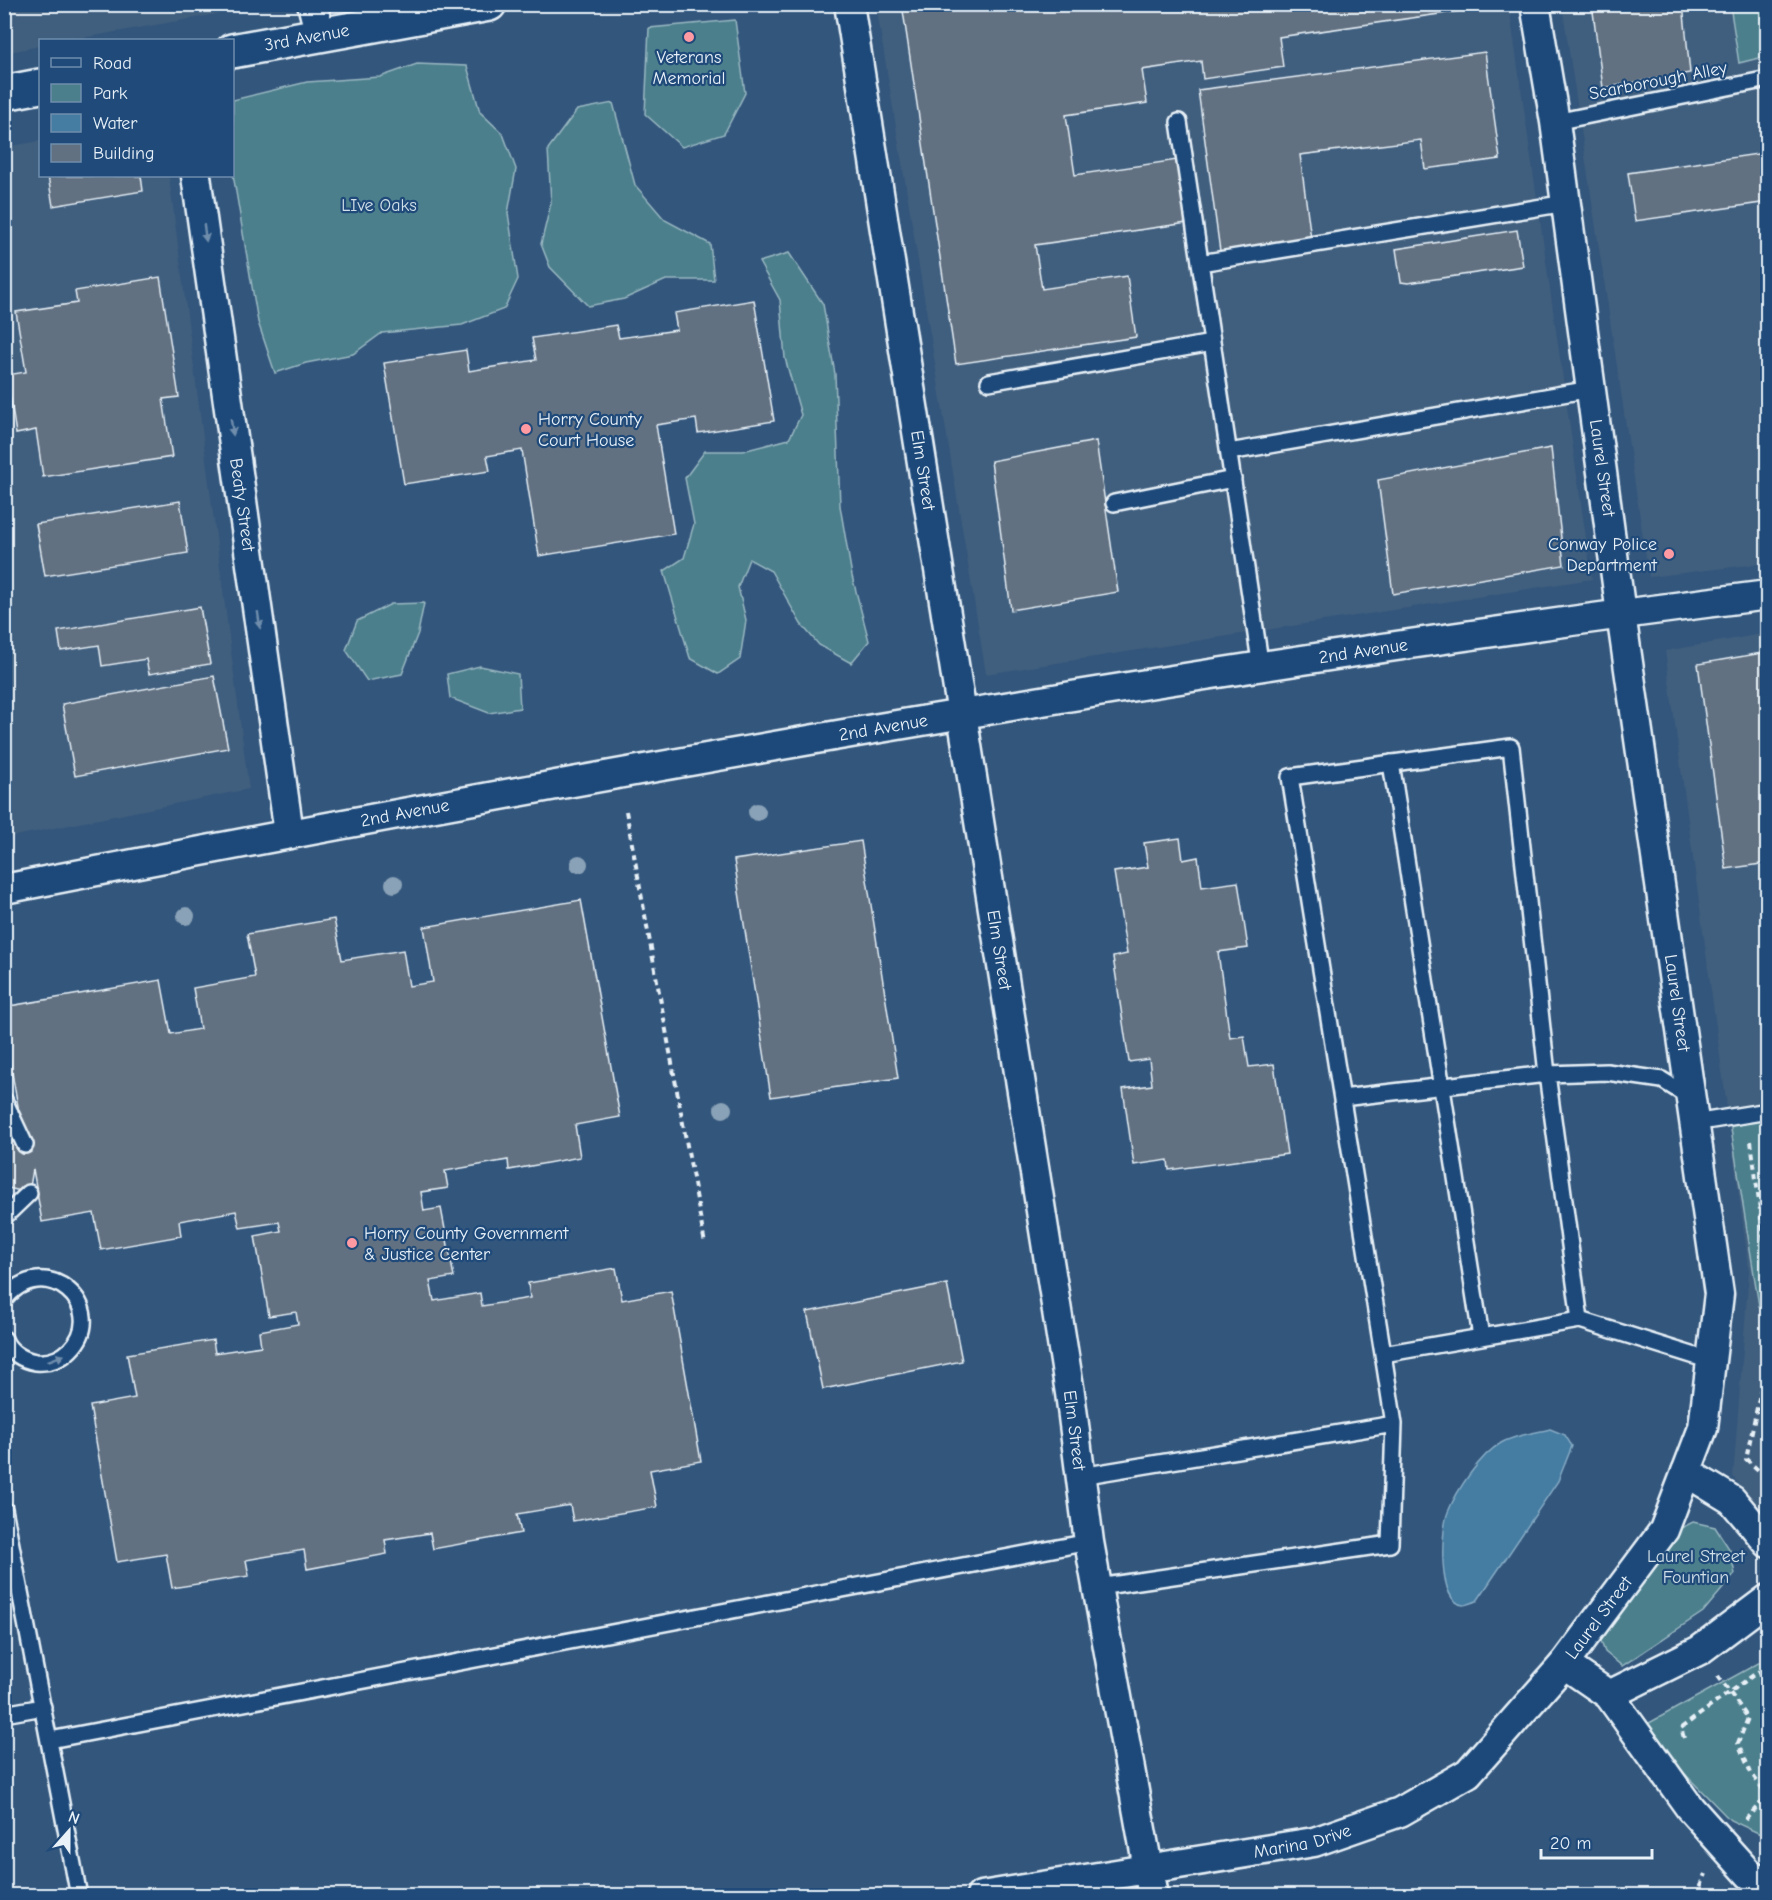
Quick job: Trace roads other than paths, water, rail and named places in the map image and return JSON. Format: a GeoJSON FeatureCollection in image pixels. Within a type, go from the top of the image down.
{"type":"FeatureCollection","features":[{"type":"Feature","properties":{"kind":"main road","name":"3rd Avenue"},"geometry":{"type":"LineString","coordinates":[[234,50],[316,20],[489,4]]}},
{"type":"Feature","properties":{"kind":"main road"},"geometry":{"type":"LineString","coordinates":[[4,93],[39,86]]}},
{"type":"Feature","properties":{"kind":"street","name":"Elm Street"},"geometry":{"type":"LineString","coordinates":[[849,4],[1070,1393],[1089,1542],[1150,1882]]}},
{"type":"Feature","properties":{"kind":"street","name":"Laurel Street"},"geometry":{"type":"LineString","coordinates":[[1535,4],[1555,122],[1621,614],[1719,1294],[1703,1428],[1664,1530],[1564,1664],[1609,1695],[1690,1808],[1750,1875],[1767,1881]]}},
{"type":"Feature","properties":{"kind":"street","name":"Beaty Street"},"geometry":{"type":"LineString","coordinates":[[196,177],[289,834]]}},
{"type":"Feature","properties":{"kind":"street","name":"2nd Avenue"},"geometry":{"type":"LineString","coordinates":[[4,889],[289,834],[960,713],[1621,614],[1767,595]]}},
{"type":"Feature","properties":{"kind":"street"},"geometry":{"type":"LineString","coordinates":[[1686,1472],[1732,1500],[1767,1543]]}},
{"type":"Feature","properties":{"kind":"street"},"geometry":{"type":"LineString","coordinates":[[1609,1695],[1700,1650],[1767,1599]]}},
{"type":"Feature","properties":{"kind":"street","name":"Marina Drive"},"geometry":{"type":"LineString","coordinates":[[981,1896],[1150,1882],[1314,1842],[1400,1812],[1468,1773],[1564,1664]]}},
{"type":"Feature","properties":{"kind":"lane","name":"Scarborough Alley"},"geometry":{"type":"LineString","coordinates":[[1555,122],[1767,79]]}},
{"type":"Feature","properties":{"kind":"lane"},"geometry":{"type":"LineString","coordinates":[[1179,122],[1261,668]]}},
{"type":"Feature","properties":{"kind":"lane"},"geometry":{"type":"LineString","coordinates":[[1200,263],[1566,203]]}},
{"type":"Feature","properties":{"kind":"lane"},"geometry":{"type":"LineString","coordinates":[[989,382],[1212,343]]}},
{"type":"Feature","properties":{"kind":"lane"},"geometry":{"type":"LineString","coordinates":[[1228,452],[1591,389]]}},
{"type":"Feature","properties":{"kind":"lane"},"geometry":{"type":"LineString","coordinates":[[1114,503],[1233,479]]}},
{"type":"Feature","properties":{"kind":"lane"},"geometry":{"type":"LineString","coordinates":[[1098,1587],[1390,1544],[1394,1424],[1290,777],[1511,747],[1547,1074],[1580,1320]]}},
{"type":"Feature","properties":{"kind":"lane"},"geometry":{"type":"LineString","coordinates":[[1391,763],[1481,1337]]}},
{"type":"Feature","properties":{"kind":"lane"},"geometry":{"type":"LineString","coordinates":[[1342,1098],[1547,1074],[1607,1072],[1662,1080],[1693,1110],[1767,1111]]}},
{"type":"Feature","properties":{"kind":"lane"},"geometry":{"type":"LineString","coordinates":[[4,1100],[25,1144]]}},
{"type":"Feature","properties":{"kind":"lane"},"geometry":{"type":"LineString","coordinates":[[4,1217],[29,1192]]}},
{"type":"Feature","properties":{"kind":"lane"},"geometry":{"type":"LineString","coordinates":[[4,1300],[22,1283],[36,1279],[49,1280],[62,1285],[73,1294],[80,1305],[83,1319],[81,1333],[75,1345],[65,1355],[53,1361],[26,1360],[15,1353],[4,1339]]}},
{"type":"Feature","properties":{"kind":"lane"},"geometry":{"type":"LineString","coordinates":[[1383,1354],[1580,1320],[1711,1361]]}},
{"type":"Feature","properties":{"kind":"lane"},"geometry":{"type":"LineString","coordinates":[[1081,1476],[1394,1424]]}},
{"type":"Feature","properties":{"kind":"lane"},"geometry":{"type":"LineString","coordinates":[[4,1509],[12,1587],[43,1707],[78,1896]]}},
{"type":"Feature","properties":{"kind":"lane"},"geometry":{"type":"LineString","coordinates":[[50,1740],[1089,1542]]}},
{"type":"Feature","properties":{"kind":"lane"},"geometry":{"type":"LineString","coordinates":[[4,1714],[43,1707]]}},
{"type":"Feature","properties":{"kind":"water"},"geometry":{"type":"Polygon","coordinates":[[[1550,1429],[1565,1435],[1572,1446],[1558,1481],[1477,1601],[1463,1605],[1455,1601],[1445,1579],[1443,1548],[1448,1512],[1457,1494],[1477,1464],[1501,1443],[1525,1434],[1550,1429]]]}},
{"type":"Feature","properties":{"kind":"place","name":"Veterans Memorial"},"geometry":{"type":"Point","coordinates":[689,37]}},
{"type":"Feature","properties":{"kind":"place","name":"Horry County Court House"},"geometry":{"type":"Point","coordinates":[526,429]}},
{"type":"Feature","properties":{"kind":"place","name":"Conway Police Department"},"geometry":{"type":"Point","coordinates":[1669,554]}},
{"type":"Feature","properties":{"kind":"place","name":"Horry County Government & Justice Center"},"geometry":{"type":"Point","coordinates":[352,1243]}},
{"type":"Feature","properties":{"kind":"park label","name":"LIve Oaks"},"geometry":{"type":"Point","coordinates":[379,205]}},
{"type":"Feature","properties":{"kind":"park label","name":"Laurel Street Fountian"},"geometry":{"type":"Point","coordinates":[1696,1566]}}]}
